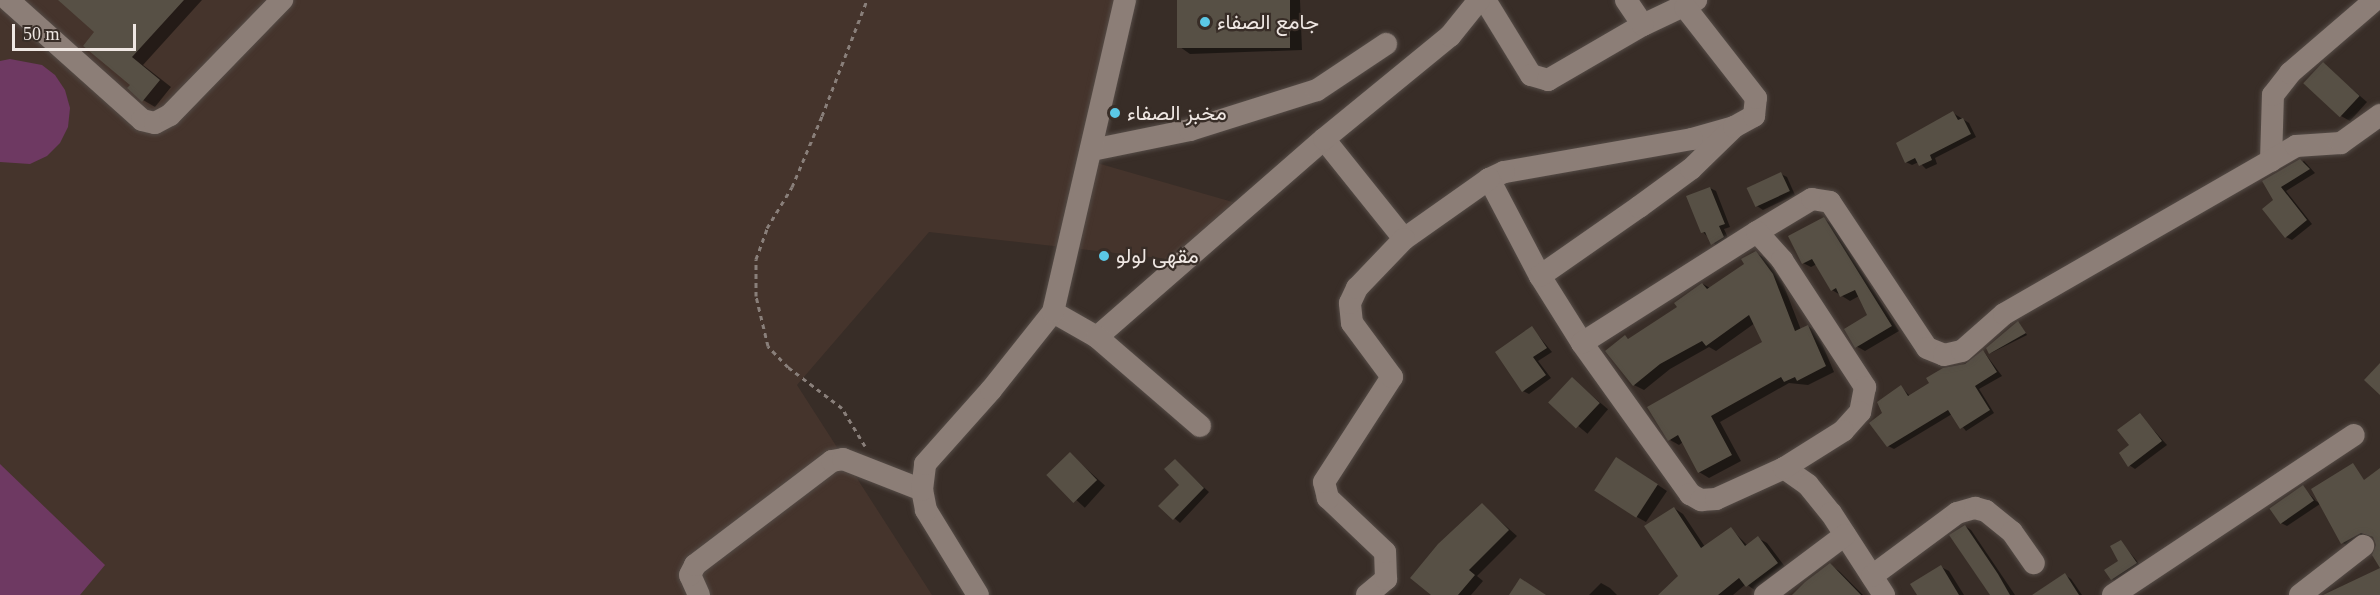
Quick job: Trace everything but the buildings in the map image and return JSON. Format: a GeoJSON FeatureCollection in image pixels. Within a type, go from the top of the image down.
{"type":"FeatureCollection","features":[{"type":"Feature","properties":{"kind":"street"},"geometry":{"type":"LineString","coordinates":[[8,0],[142,120],[155,123],[177,108],[282,0]]}},
{"type":"Feature","properties":{"kind":"street"},"geometry":{"type":"LineString","coordinates":[[978,595],[926,510],[922,490],[925,464],[991,390],[1053,312],[1125,0]]}},
{"type":"Feature","properties":{"kind":"street"},"geometry":{"type":"LineString","coordinates":[[1097,337],[1324,139],[1450,36],[1479,0]]}},
{"type":"Feature","properties":{"kind":"street"},"geometry":{"type":"LineString","coordinates":[[1367,595],[1386,579],[1385,552],[1328,498],[1324,482],[1392,377],[1352,323],[1350,303],[1357,288],[1404,239],[1489,179],[1504,172],[1692,139],[1734,127],[1754,116],[1756,98],[1691,4],[1643,25],[1548,80],[1531,75],[1526,69],[1485,0]]}},
{"type":"Feature","properties":{"kind":"street"},"geometry":{"type":"LineString","coordinates":[[1626,0],[1643,25]]}},
{"type":"Feature","properties":{"kind":"street"},"geometry":{"type":"LineString","coordinates":[[2271,161],[2273,94],[2290,73],[2374,0]]}},
{"type":"Feature","properties":{"kind":"street"},"geometry":{"type":"LineString","coordinates":[[1092,150],[1190,130],[1317,90],[1386,44]]}},
{"type":"Feature","properties":{"kind":"street"},"geometry":{"type":"LineString","coordinates":[[1582,343],[1812,199],[1830,202],[1927,348],[1944,355],[1962,351],[2004,314],[2296,146],[2341,143],[2380,115]]}},
{"type":"Feature","properties":{"kind":"street"},"geometry":{"type":"LineString","coordinates":[[1540,276],[1690,169],[1734,127]]}},
{"type":"Feature","properties":{"kind":"street"},"geometry":{"type":"LineString","coordinates":[[1324,139],[1404,239]]}},
{"type":"Feature","properties":{"kind":"street"},"geometry":{"type":"LineString","coordinates":[[1489,179],[1540,276],[1582,343],[1690,494],[1701,500],[1716,499],[1784,468],[1843,431],[1860,412],[1865,387],[1782,260],[1757,232]]}},
{"type":"Feature","properties":{"kind":"street"},"geometry":{"type":"LineString","coordinates":[[1053,312],[1097,337],[1200,426]]}},
{"type":"Feature","properties":{"kind":"street"},"geometry":{"type":"LineString","coordinates":[[2113,595],[2354,435]]}},
{"type":"Feature","properties":{"kind":"street"},"geometry":{"type":"LineString","coordinates":[[699,595],[690,575],[695,565],[832,461],[843,459],[922,490]]}},
{"type":"Feature","properties":{"kind":"street"},"geometry":{"type":"LineString","coordinates":[[1784,468],[1808,485],[1845,535],[1878,586],[1957,513],[1975,508],[1986,511],[2012,532],[2034,563]]}},
{"type":"Feature","properties":{"kind":"street"},"geometry":{"type":"LineString","coordinates":[[1765,595],[1845,535]]}},
{"type":"Feature","properties":{"kind":"street"},"geometry":{"type":"LineString","coordinates":[[2300,595],[2363,546]]}},
{"type":"Feature","properties":{"kind":"path"},"geometry":{"type":"LineString","coordinates":[[867,0],[792,187],[767,228],[756,259],[756,296],[768,346],[788,367],[842,408],[877,472]]}},
{"type":"Feature","properties":{"kind":"shaded area"},"geometry":{"type":"Polygon","coordinates":[[[0,0],[1125,0],[1090,161],[1243,205],[1177,260],[929,232],[797,385],[932,595],[0,595],[0,0]]]}},
{"type":"Feature","properties":{"kind":"shaded area"},"geometry":{"type":"Polygon","coordinates":[[[10,59],[42,65],[55,75],[65,90],[70,108],[68,127],[60,143],[47,156],[30,164],[0,162],[0,61],[10,59]]]}},
{"type":"Feature","properties":{"kind":"shaded area"},"geometry":{"type":"Polygon","coordinates":[[[0,464],[105,565],[80,595],[0,595],[0,464]]]}},
{"type":"Feature","properties":{"kind":"place","name":"جامع الصفاء"},"geometry":{"type":"Point","coordinates":[1205,22]}},
{"type":"Feature","properties":{"kind":"place","name":"مخبز الصفاء"},"geometry":{"type":"Point","coordinates":[1115,113]}},
{"type":"Feature","properties":{"kind":"place","name":"مقهى لولو"},"geometry":{"type":"Point","coordinates":[1104,256]}}]}
